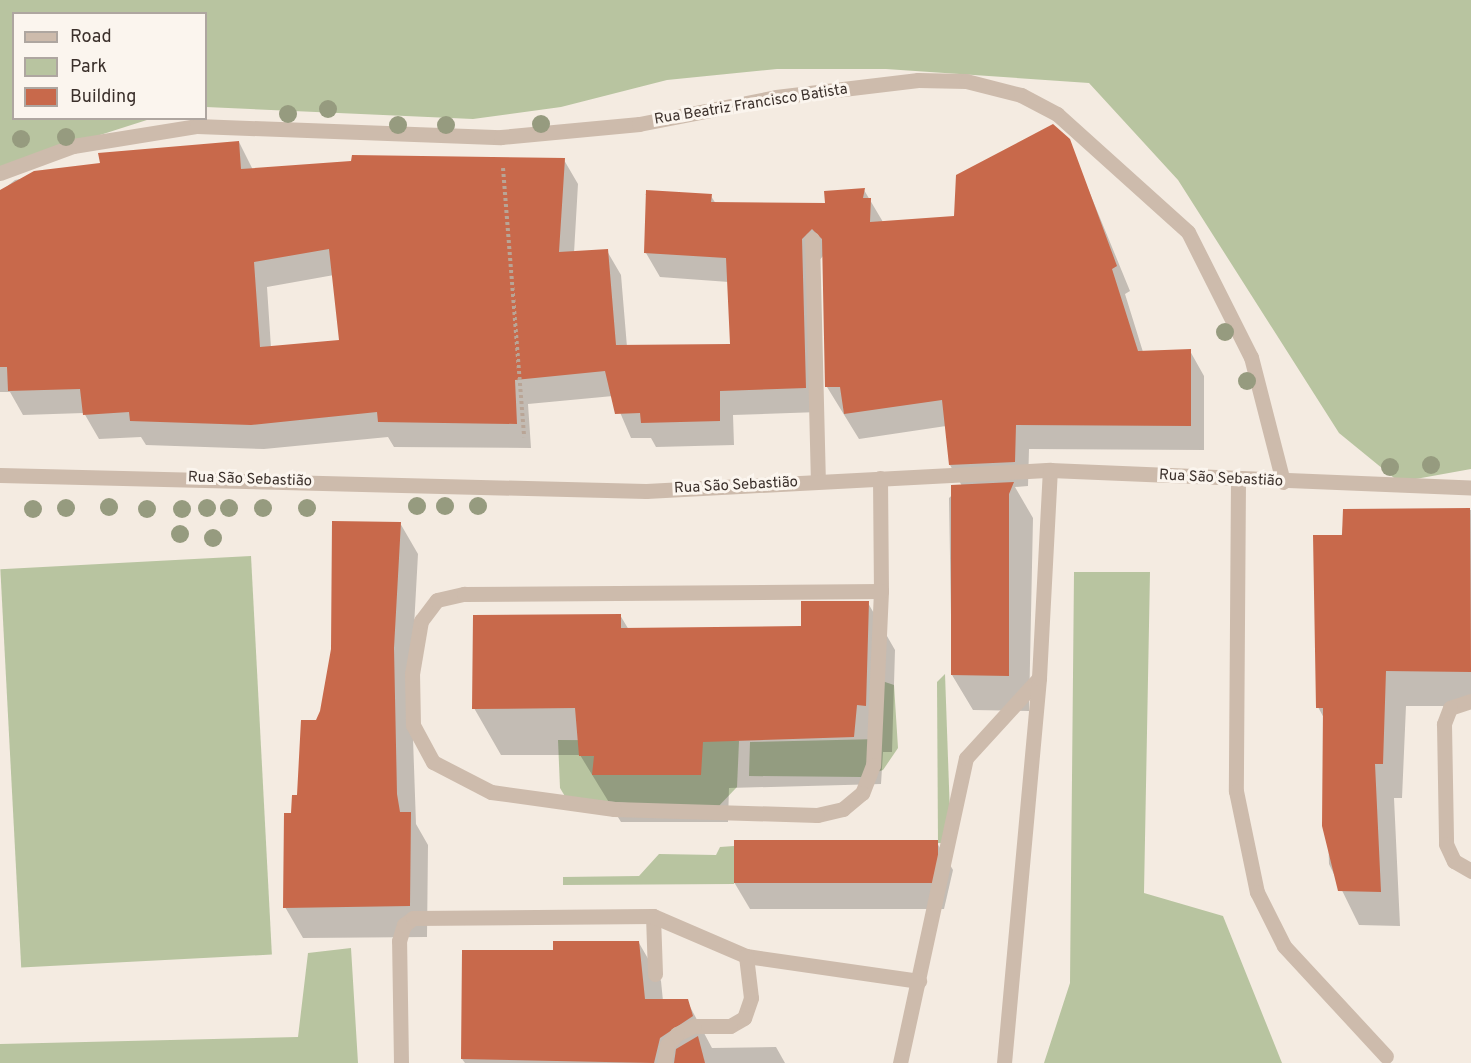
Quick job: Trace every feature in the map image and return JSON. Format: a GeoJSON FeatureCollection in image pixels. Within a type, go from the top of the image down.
{"type":"FeatureCollection","features":[{"type":"Feature","properties":{"kind":"street","name":"Rua Beatriz Francisco Batista"},"geometry":{"type":"LineString","coordinates":[[0,173],[73,146],[197,126],[342,135],[501,137],[639,124],[776,98],[918,80],[966,81],[1021,95],[1057,114],[1188,232],[1251,357],[1283,482]]}},
{"type":"Feature","properties":{"kind":"street"},"geometry":{"type":"LineString","coordinates":[[812,239],[818,481]]}},
{"type":"Feature","properties":{"kind":"street","name":"Rua São Sebastião"},"geometry":{"type":"LineString","coordinates":[[0,475],[646,491],[1050,470],[1283,482],[1471,488]]}},
{"type":"Feature","properties":{"kind":"street"},"geometry":{"type":"LineString","coordinates":[[1004,1063],[1039,678],[1050,470]]}},
{"type":"Feature","properties":{"kind":"street"},"geometry":{"type":"LineString","coordinates":[[880,478],[881,591],[873,765],[862,793],[843,808],[817,815],[614,809],[491,792],[433,762],[413,725],[412,674],[421,621],[436,600],[464,594],[881,591]]}},
{"type":"Feature","properties":{"kind":"street"},"geometry":{"type":"LineString","coordinates":[[1238,480],[1236,791],[1257,892],[1284,946],[1386,1056]]}},
{"type":"Feature","properties":{"kind":"street"},"geometry":{"type":"LineString","coordinates":[[897,1061],[919,981],[966,758],[993,722],[1039,678]]}},
{"type":"Feature","properties":{"kind":"street"},"geometry":{"type":"LineString","coordinates":[[1471,701],[1450,708],[1444,724],[1446,844],[1454,861],[1471,871]]}},
{"type":"Feature","properties":{"kind":"street"},"geometry":{"type":"LineString","coordinates":[[401,1063],[399,940],[404,925],[413,918],[653,916],[746,956],[919,981]]}},
{"type":"Feature","properties":{"kind":"street"},"geometry":{"type":"LineString","coordinates":[[653,916],[655,974]]}},
{"type":"Feature","properties":{"kind":"street"},"geometry":{"type":"LineString","coordinates":[[664,1063],[667,1045],[677,1034],[694,1026],[730,1026],[744,1018],[751,998],[746,956]]}},
{"type":"Feature","properties":{"kind":"path"},"geometry":{"type":"LineString","coordinates":[[501,137],[524,437]]}},
{"type":"Feature","properties":{"kind":"green space"},"geometry":{"type":"Polygon","coordinates":[[[0,0],[1471,0],[1471,469],[1399,482],[1339,433],[1178,180],[1089,83],[886,69],[777,69],[667,80],[561,107],[473,119],[207,107],[207,12],[12,12],[12,120],[147,120],[0,167],[0,0]]]}},
{"type":"Feature","properties":{"kind":"green space"},"geometry":{"type":"Polygon","coordinates":[[[251,556],[272,954],[21,968],[0,569],[251,556]]]}},
{"type":"Feature","properties":{"kind":"green space"},"geometry":{"type":"Polygon","coordinates":[[[1074,572],[1150,572],[1144,893],[1223,916],[1282,1063],[1044,1063],[1070,983],[1074,572]]]}},
{"type":"Feature","properties":{"kind":"green space"},"geometry":{"type":"Polygon","coordinates":[[[945,674],[951,843],[938,843],[937,682],[945,674]]]}},
{"type":"Feature","properties":{"kind":"green space"},"geometry":{"type":"Polygon","coordinates":[[[882,681],[894,685],[898,748],[883,770],[861,777],[749,776],[750,742],[879,739],[882,681]]]}},
{"type":"Feature","properties":{"kind":"green space"},"geometry":{"type":"Polygon","coordinates":[[[558,740],[739,741],[737,787],[715,810],[566,798],[560,788],[558,740]]]}},
{"type":"Feature","properties":{"kind":"green space"},"geometry":{"type":"Polygon","coordinates":[[[734,846],[734,884],[563,885],[563,877],[639,876],[659,854],[716,855],[720,847],[734,846]]]}},
{"type":"Feature","properties":{"kind":"green space"},"geometry":{"type":"Polygon","coordinates":[[[351,948],[358,1063],[0,1063],[0,1044],[298,1037],[308,953],[351,948]]]}},
{"type":"Feature","properties":{"kind":"building"},"geometry":{"type":"Polygon","coordinates":[[[1053,124],[1070,139],[1117,266],[1112,269],[1138,351],[1191,349],[1191,426],[1016,425],[1015,462],[949,465],[942,400],[844,414],[840,387],[825,387],[822,239],[812,229],[802,239],[806,388],[720,391],[720,421],[641,423],[640,413],[615,414],[605,371],[515,380],[517,424],[378,422],[377,412],[251,425],[130,421],[129,412],[83,415],[80,389],[8,391],[7,367],[0,367],[0,190],[34,171],[100,163],[98,153],[239,141],[241,169],[351,161],[352,155],[565,158],[559,252],[608,249],[616,345],[730,344],[726,258],[644,253],[646,190],[712,194],[711,202],[825,203],[824,191],[865,188],[863,198],[871,198],[870,222],[954,216],[956,175],[1053,124]],[[329,249],[254,262],[260,347],[339,340],[329,249]]]}},
{"type":"Feature","properties":{"kind":"building"},"geometry":{"type":"Polygon","coordinates":[[[1014,482],[1009,494],[1009,676],[951,675],[951,485],[1014,482]]]}},
{"type":"Feature","properties":{"kind":"building"},"geometry":{"type":"Polygon","coordinates":[[[1470,508],[1471,672],[1386,671],[1383,764],[1375,764],[1381,892],[1338,891],[1322,826],[1323,708],[1316,708],[1313,535],[1342,535],[1343,509],[1470,508]]]}},
{"type":"Feature","properties":{"kind":"building"},"geometry":{"type":"Polygon","coordinates":[[[332,521],[401,522],[394,648],[397,794],[400,812],[411,812],[410,906],[283,908],[284,813],[291,813],[292,795],[297,795],[301,720],[316,720],[320,711],[331,649],[332,521]]]}},
{"type":"Feature","properties":{"kind":"building"},"geometry":{"type":"Polygon","coordinates":[[[801,601],[869,601],[866,706],[857,705],[854,737],[703,742],[701,775],[592,775],[594,756],[579,756],[575,708],[472,709],[473,615],[621,614],[621,628],[801,626],[801,601]]]}},
{"type":"Feature","properties":{"kind":"building"},"geometry":{"type":"Polygon","coordinates":[[[734,840],[938,840],[938,883],[734,883],[734,840]]]}},
{"type":"Feature","properties":{"kind":"building"},"geometry":{"type":"Polygon","coordinates":[[[553,941],[639,941],[645,999],[688,999],[693,1016],[660,1038],[654,1063],[461,1059],[462,950],[553,950],[553,941]]]}},
{"type":"Feature","properties":{"kind":"building"},"geometry":{"type":"Polygon","coordinates":[[[698,1036],[705,1063],[674,1063],[676,1049],[698,1036]]]}}]}
